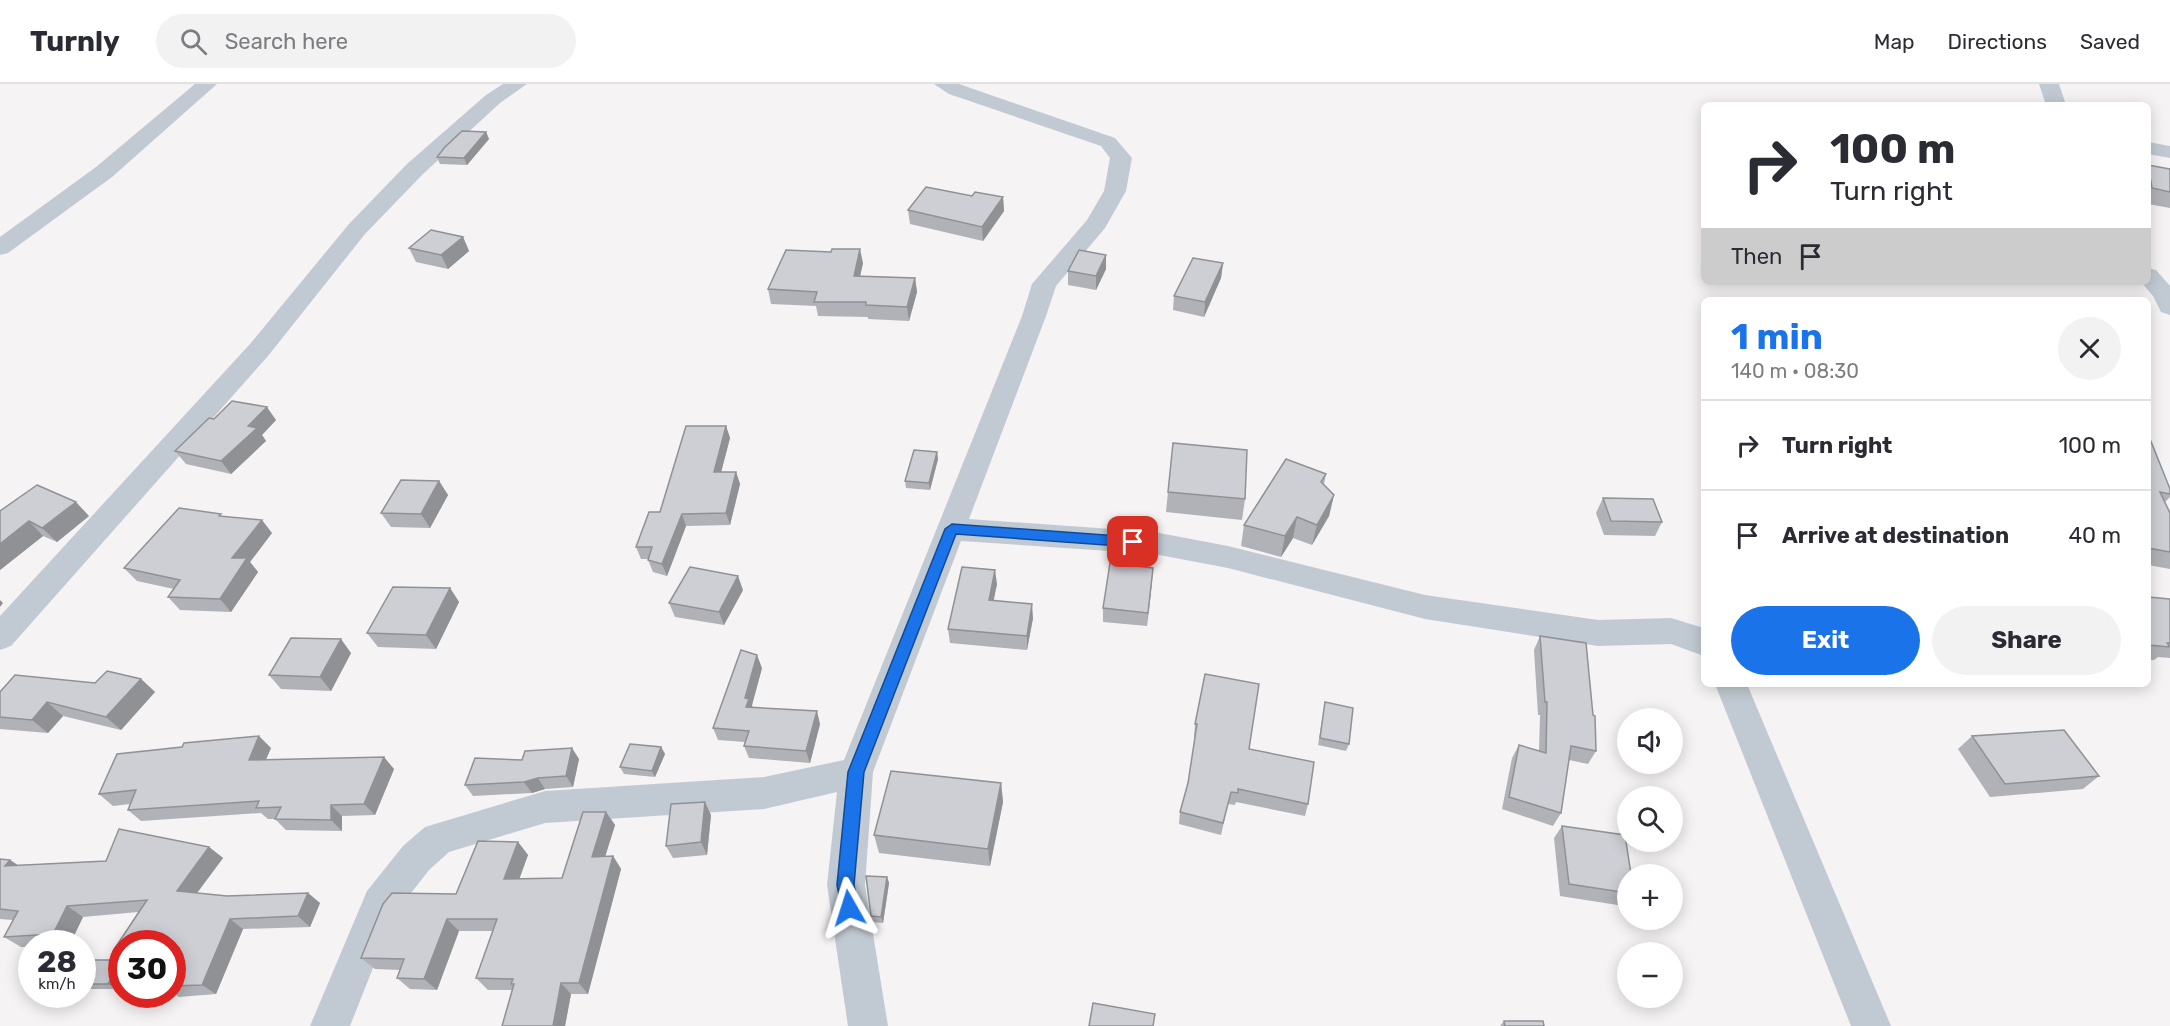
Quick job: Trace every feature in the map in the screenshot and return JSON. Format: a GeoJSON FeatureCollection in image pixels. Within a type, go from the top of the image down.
{"type":"FeatureCollection","features":[{"type":"Feature","properties":{"kind":"street"},"geometry":{"type":"LineString","coordinates":[[0,248],[104,172],[207,84]]}},
{"type":"Feature","properties":{"kind":"street"},"geometry":{"type":"LineString","coordinates":[[0,638],[259,350],[357,229],[415,169],[493,99],[518,84]]}},
{"type":"Feature","properties":{"kind":"street"},"geometry":{"type":"LineString","coordinates":[[868,1026],[846,885],[856,772],[952,529],[1034,316],[1044,284],[1097,223],[1115,191],[1121,158],[1108,142],[944,84]]}},
{"type":"Feature","properties":{"kind":"street"},"geometry":{"type":"LineString","coordinates":[[2049,84],[2055,102]]}},
{"type":"Feature","properties":{"kind":"street"},"geometry":{"type":"LineString","coordinates":[[2151,149],[2170,152]]}},
{"type":"Feature","properties":{"kind":"street"},"geometry":{"type":"LineString","coordinates":[[2151,270],[2170,273]]}},
{"type":"Feature","properties":{"kind":"street"},"geometry":{"type":"LineString","coordinates":[[2151,279],[2164,294],[2170,307]]}},
{"type":"Feature","properties":{"kind":"street"},"geometry":{"type":"LineString","coordinates":[[952,529],[1154,543],[1228,557],[1425,607],[1598,633],[1671,630],[1694,637],[1701,642]]}},
{"type":"Feature","properties":{"kind":"street"},"geometry":{"type":"LineString","coordinates":[[1732,687],[1871,1026]]}},
{"type":"Feature","properties":{"kind":"street"},"geometry":{"type":"LineString","coordinates":[[330,1026],[380,904],[416,858],[438,839],[545,807],[764,794],[856,772]]}},
{"type":"Feature","properties":{"kind":"building"},"geometry":{"type":"Polygon","coordinates":[[[462,131],[486,132],[464,158],[437,157],[445,147],[462,131]]]}},
{"type":"Feature","properties":{"kind":"building"},"geometry":{"type":"Polygon","coordinates":[[[2151,166],[2170,169],[2170,192],[2152,188],[2151,166]]]}},
{"type":"Feature","properties":{"kind":"building"},"geometry":{"type":"Polygon","coordinates":[[[926,187],[972,196],[975,192],[1003,197],[982,227],[908,210],[926,187]]]}},
{"type":"Feature","properties":{"kind":"building"},"geometry":{"type":"Polygon","coordinates":[[[431,230],[463,237],[441,255],[409,248],[431,230]]]}},
{"type":"Feature","properties":{"kind":"building"},"geometry":{"type":"Polygon","coordinates":[[[832,249],[860,249],[854,276],[915,278],[907,307],[866,305],[866,302],[814,302],[817,292],[768,289],[786,250],[831,252],[832,249]]]}},
{"type":"Feature","properties":{"kind":"building"},"geometry":{"type":"Polygon","coordinates":[[[1079,250],[1106,255],[1096,276],[1068,271],[1079,250]]]}},
{"type":"Feature","properties":{"kind":"building"},"geometry":{"type":"Polygon","coordinates":[[[1193,258],[1223,263],[1205,302],[1174,296],[1193,258]]]}},
{"type":"Feature","properties":{"kind":"building"},"geometry":{"type":"Polygon","coordinates":[[[232,401],[267,407],[248,426],[257,428],[221,461],[175,451],[209,418],[214,419],[232,401]]]}},
{"type":"Feature","properties":{"kind":"building"},"geometry":{"type":"Polygon","coordinates":[[[686,426],[726,426],[714,472],[736,472],[726,513],[682,514],[662,564],[648,560],[652,547],[636,547],[649,512],[660,512],[686,426]]]}},
{"type":"Feature","properties":{"kind":"building"},"geometry":{"type":"Polygon","coordinates":[[[2151,442],[2170,489],[2170,494],[2160,492],[2170,513],[2170,552],[2151,549],[2151,442]]]}},
{"type":"Feature","properties":{"kind":"building"},"geometry":{"type":"Polygon","coordinates":[[[1173,443],[1247,450],[1245,499],[1168,492],[1173,443]]]}},
{"type":"Feature","properties":{"kind":"building"},"geometry":{"type":"Polygon","coordinates":[[[914,450],[937,452],[929,483],[905,481],[914,450]]]}},
{"type":"Feature","properties":{"kind":"building"},"geometry":{"type":"Polygon","coordinates":[[[1286,459],[1326,474],[1321,482],[1334,495],[1317,525],[1297,517],[1285,536],[1244,525],[1286,459]]]}},
{"type":"Feature","properties":{"kind":"building"},"geometry":{"type":"Polygon","coordinates":[[[401,480],[439,481],[421,514],[381,513],[401,480]]]}},
{"type":"Feature","properties":{"kind":"building"},"geometry":{"type":"Polygon","coordinates":[[[37,485],[76,502],[42,528],[29,521],[0,544],[0,511],[37,485]]]}},
{"type":"Feature","properties":{"kind":"building"},"geometry":{"type":"Polygon","coordinates":[[[1603,498],[1653,499],[1662,522],[1611,521],[1603,498]]]}},
{"type":"Feature","properties":{"kind":"building"},"geometry":{"type":"Polygon","coordinates":[[[179,508],[221,514],[219,516],[262,520],[232,558],[247,558],[220,599],[168,597],[180,580],[124,568],[179,508]]]}},
{"type":"Feature","properties":{"kind":"building"},"geometry":{"type":"Polygon","coordinates":[[[1110,563],[1153,568],[1148,613],[1103,608],[1110,563]]]}},
{"type":"Feature","properties":{"kind":"building"},"geometry":{"type":"Polygon","coordinates":[[[690,567],[738,576],[719,612],[669,603],[690,567]]]}},
{"type":"Feature","properties":{"kind":"building"},"geometry":{"type":"Polygon","coordinates":[[[962,567],[995,570],[989,600],[1032,604],[1027,636],[948,629],[962,567]]]}},
{"type":"Feature","properties":{"kind":"building"},"geometry":{"type":"Polygon","coordinates":[[[393,587],[450,588],[426,635],[367,633],[393,587]]]}},
{"type":"Feature","properties":{"kind":"building"},"geometry":{"type":"Polygon","coordinates":[[[2151,597],[2170,599],[2170,643],[2167,643],[2170,647],[2151,645],[2151,597]]]}},
{"type":"Feature","properties":{"kind":"building"},"geometry":{"type":"Polygon","coordinates":[[[1540,636],[1586,643],[1593,715],[1595,716],[1596,751],[1571,746],[1561,813],[1509,797],[1519,745],[1546,753],[1547,702],[1545,702],[1540,636]]]}},
{"type":"Feature","properties":{"kind":"building"},"geometry":{"type":"Polygon","coordinates":[[[291,638],[341,639],[320,677],[269,675],[291,638]]]}},
{"type":"Feature","properties":{"kind":"building"},"geometry":{"type":"Polygon","coordinates":[[[741,650],[757,655],[745,698],[749,699],[746,707],[817,711],[806,751],[744,746],[749,731],[713,728],[741,650]]]}},
{"type":"Feature","properties":{"kind":"building"},"geometry":{"type":"Polygon","coordinates":[[[107,671],[141,679],[106,717],[47,702],[32,720],[0,717],[0,692],[15,675],[95,683],[107,671]]]}},
{"type":"Feature","properties":{"kind":"building"},"geometry":{"type":"Polygon","coordinates":[[[1205,674],[1259,684],[1249,749],[1314,762],[1308,804],[1238,789],[1238,793],[1231,792],[1223,823],[1180,812],[1188,783],[1197,724],[1195,724],[1205,674]]]}},
{"type":"Feature","properties":{"kind":"building"},"geometry":{"type":"Polygon","coordinates":[[[1325,702],[1353,708],[1349,744],[1320,738],[1325,702]]]}},
{"type":"Feature","properties":{"kind":"building"},"geometry":{"type":"Polygon","coordinates":[[[2064,730],[2099,776],[2005,784],[1972,736],[2064,730]]]}},
{"type":"Feature","properties":{"kind":"building"},"geometry":{"type":"Polygon","coordinates":[[[259,736],[249,760],[384,757],[364,804],[331,805],[331,820],[275,819],[281,807],[256,808],[259,801],[128,810],[136,790],[99,794],[117,754],[182,747],[184,743],[259,736]]]}},
{"type":"Feature","properties":{"kind":"building"},"geometry":{"type":"Polygon","coordinates":[[[630,744],[661,747],[652,771],[620,767],[630,744]]]}},
{"type":"Feature","properties":{"kind":"building"},"geometry":{"type":"Polygon","coordinates":[[[572,748],[566,776],[538,778],[524,782],[465,785],[475,758],[522,760],[525,751],[572,748]]]}},
{"type":"Feature","properties":{"kind":"building"},"geometry":{"type":"Polygon","coordinates":[[[891,771],[1001,783],[988,849],[874,835],[891,771]]]}},
{"type":"Feature","properties":{"kind":"building"},"geometry":{"type":"Polygon","coordinates":[[[705,802],[701,842],[666,846],[671,804],[705,802]]]}},
{"type":"Feature","properties":{"kind":"building"},"geometry":{"type":"Polygon","coordinates":[[[583,812],[606,812],[592,857],[613,856],[579,983],[561,983],[553,1026],[502,1026],[514,984],[511,984],[513,979],[476,978],[497,919],[447,919],[424,979],[397,978],[404,959],[361,958],[383,904],[392,893],[456,894],[478,841],[518,842],[504,879],[562,878],[583,812]]]}},
{"type":"Feature","properties":{"kind":"building"},"geometry":{"type":"Polygon","coordinates":[[[1562,826],[1617,834],[1617,852],[1628,852],[1629,864],[1617,864],[1617,891],[1569,884],[1562,826]]]}},
{"type":"Feature","properties":{"kind":"building"},"geometry":{"type":"Polygon","coordinates":[[[119,829],[209,847],[177,891],[227,896],[308,893],[298,916],[230,919],[202,985],[186,986],[186,930],[127,930],[147,900],[67,906],[55,930],[18,930],[18,936],[4,937],[18,911],[0,909],[0,859],[10,860],[5,866],[106,861],[119,829]]]}},
{"type":"Feature","properties":{"kind":"building"},"geometry":{"type":"Polygon","coordinates":[[[866,876],[887,877],[881,917],[871,916],[866,876]]]}},
{"type":"Feature","properties":{"kind":"building"},"geometry":{"type":"Polygon","coordinates":[[[96,960],[108,960],[108,984],[96,984],[96,960]]]}},
{"type":"Feature","properties":{"kind":"building"},"geometry":{"type":"Polygon","coordinates":[[[1093,1003],[1155,1014],[1153,1026],[1089,1026],[1093,1003]]]}},
{"type":"Feature","properties":{"kind":"building"},"geometry":{"type":"Polygon","coordinates":[[[1504,1021],[1543,1021],[1544,1026],[1505,1026],[1504,1021]]]}},
{"type":"Feature","properties":{"kind":"route"},"geometry":{"type":"LineString","coordinates":[[849,908],[846,885],[856,772],[952,529],[1133,542]]}}]}
